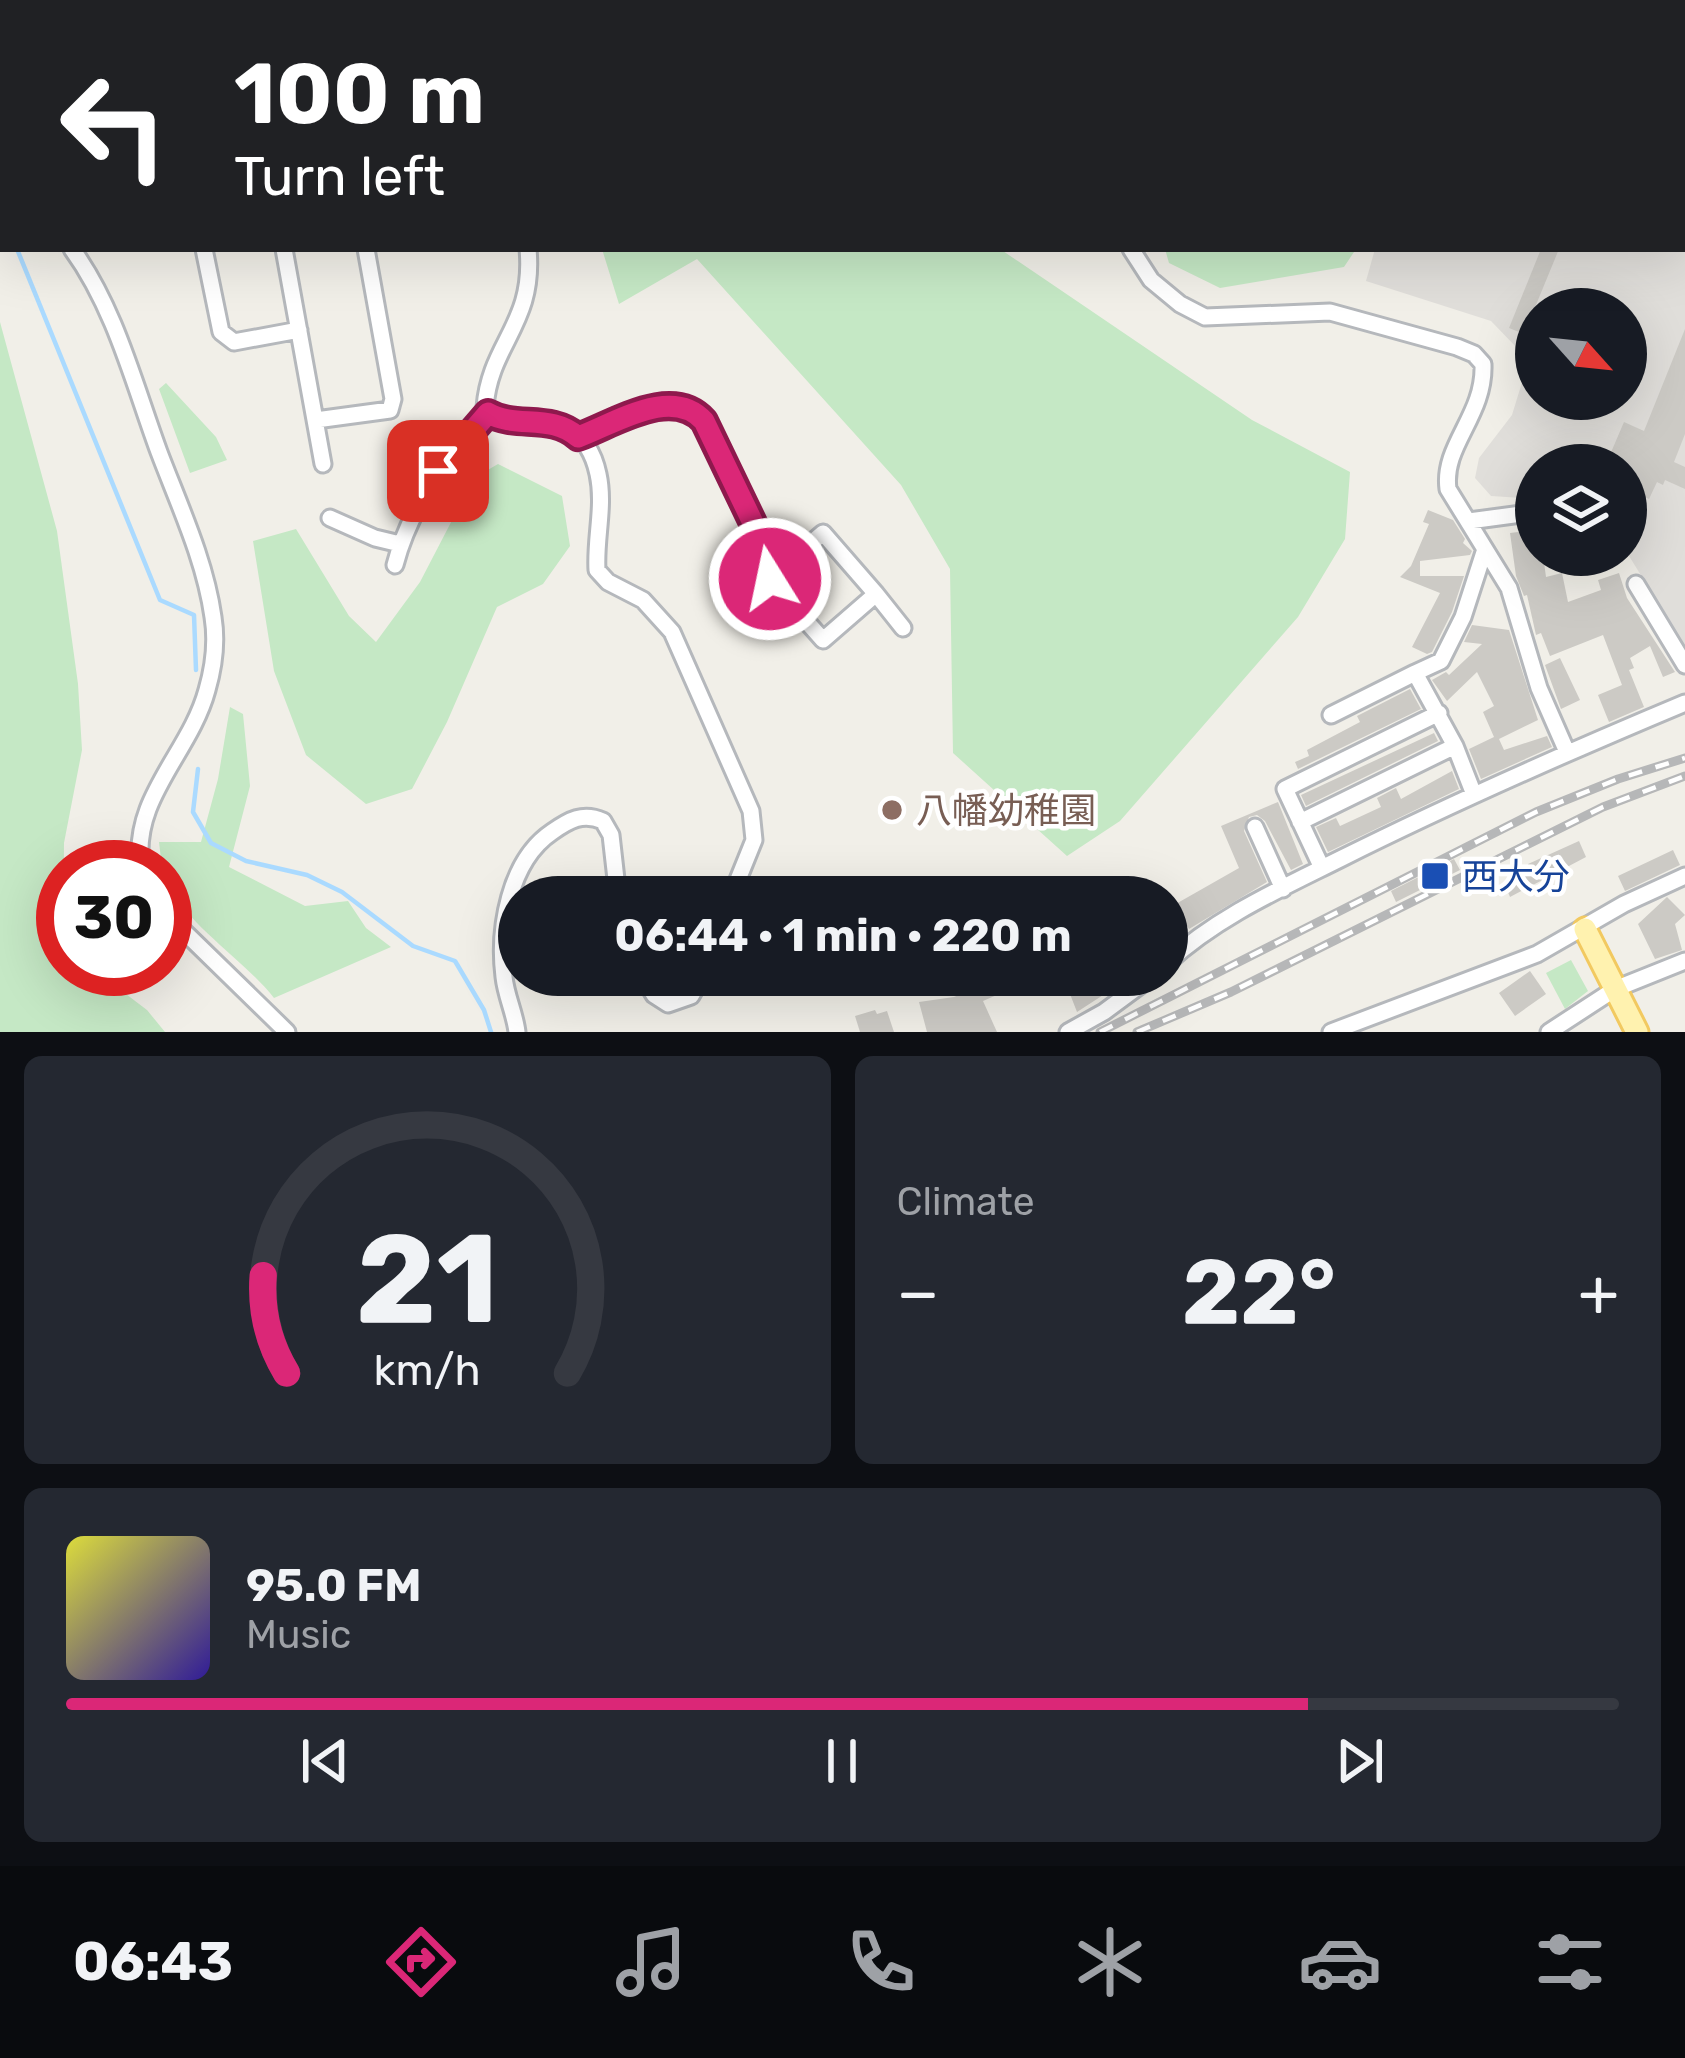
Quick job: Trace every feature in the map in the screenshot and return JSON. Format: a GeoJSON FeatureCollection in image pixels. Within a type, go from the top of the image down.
{"type":"FeatureCollection","features":[{"type":"Feature","properties":{"kind":"main road"},"geometry":{"type":"LineString","coordinates":[[1585,928],[1637,1032]]}},
{"type":"Feature","properties":{"kind":"street"},"geometry":{"type":"LineString","coordinates":[[75,252],[106,308],[200,563],[213,615],[209,684],[189,738],[147,807],[139,840]]}},
{"type":"Feature","properties":{"kind":"street"},"geometry":{"type":"LineString","coordinates":[[205,252],[221,332],[234,342],[299,330]]}},
{"type":"Feature","properties":{"kind":"street"},"geometry":{"type":"LineString","coordinates":[[285,252],[323,464]]}},
{"type":"Feature","properties":{"kind":"street"},"geometry":{"type":"LineString","coordinates":[[316,420],[390,410],[393,399],[367,252]]}},
{"type":"Feature","properties":{"kind":"street"},"geometry":{"type":"LineString","coordinates":[[528,252],[528,295],[490,376],[488,413],[501,419],[557,423],[578,437],[599,477],[597,570],[608,583],[651,607],[672,632],[751,811],[754,840],[739,876]]}},
{"type":"Feature","properties":{"kind":"street"},"geometry":{"type":"LineString","coordinates":[[1133,252],[1150,280],[1205,317],[1330,312],[1420,335],[1474,354],[1483,364],[1484,385],[1477,408],[1455,448],[1446,477],[1454,503],[1509,588],[1539,688],[1567,752]]}},
{"type":"Feature","properties":{"kind":"street"},"geometry":{"type":"LineString","coordinates":[[578,437],[658,406],[676,405],[695,412],[704,421],[755,527],[787,564]]}},
{"type":"Feature","properties":{"kind":"street"},"geometry":{"type":"LineString","coordinates":[[394,565],[427,486],[488,413]]}},
{"type":"Feature","properties":{"kind":"street"},"geometry":{"type":"LineString","coordinates":[[1469,521],[1515,515]]}},
{"type":"Feature","properties":{"kind":"street"},"geometry":{"type":"LineString","coordinates":[[329,518],[400,544]]}},
{"type":"Feature","properties":{"kind":"street"},"geometry":{"type":"LineString","coordinates":[[876,594],[823,640],[770,579],[823,533],[876,594],[903,628]]}},
{"type":"Feature","properties":{"kind":"street"},"geometry":{"type":"LineString","coordinates":[[1330,715],[1441,661],[1463,617],[1485,549]]}},
{"type":"Feature","properties":{"kind":"street"},"geometry":{"type":"LineString","coordinates":[[1636,584],[1685,665]]}},
{"type":"Feature","properties":{"kind":"street"},"geometry":{"type":"LineString","coordinates":[[1415,673],[1455,746],[1473,792]]}},
{"type":"Feature","properties":{"kind":"street"},"geometry":{"type":"LineString","coordinates":[[1188,945],[1322,868],[1473,792],[1685,703]]}},
{"type":"Feature","properties":{"kind":"street"},"geometry":{"type":"LineString","coordinates":[[1322,868],[1285,789],[1438,713]]}},
{"type":"Feature","properties":{"kind":"street"},"geometry":{"type":"LineString","coordinates":[[1300,822],[1455,746]]}},
{"type":"Feature","properties":{"kind":"street"},"geometry":{"type":"LineString","coordinates":[[519,876],[532,848],[576,818],[598,818],[608,824],[616,876]]}},
{"type":"Feature","properties":{"kind":"street"},"geometry":{"type":"LineString","coordinates":[[1255,827],[1283,889]]}},
{"type":"Feature","properties":{"kind":"street"},"geometry":{"type":"LineString","coordinates":[[1331,1032],[1537,954],[1624,904],[1685,876]]}},
{"type":"Feature","properties":{"kind":"street"},"geometry":{"type":"LineString","coordinates":[[192,939],[287,1032]]}},
{"type":"Feature","properties":{"kind":"street"},"geometry":{"type":"LineString","coordinates":[[1549,1032],[1615,988],[1685,961]]}},
{"type":"Feature","properties":{"kind":"street"},"geometry":{"type":"LineString","coordinates":[[509,996],[517,1032]]}},
{"type":"Feature","properties":{"kind":"street"},"geometry":{"type":"LineString","coordinates":[[656,996],[668,1004],[691,996]]}},
{"type":"Feature","properties":{"kind":"street"},"geometry":{"type":"LineString","coordinates":[[1069,1032],[1126,996]]}},
{"type":"Feature","properties":{"kind":"shaded area"},"geometry":{"type":"Polygon","coordinates":[[[1374,252],[1685,252],[1685,647],[1641,576],[1647,576],[1647,444],[1515,444],[1515,498],[1491,496],[1475,478],[1479,458],[1515,405],[1515,420],[1647,420],[1647,288],[1515,288],[1515,346],[1491,321],[1366,281],[1374,252]]]}},
{"type":"Feature","properties":{"kind":"green space"},"geometry":{"type":"Polygon","coordinates":[[[603,252],[1004,252],[1252,420],[1350,472],[1345,539],[1298,617],[1120,821],[1067,856],[953,753],[950,569],[901,485],[697,259],[619,304],[603,252]]]}},
{"type":"Feature","properties":{"kind":"green space"},"geometry":{"type":"Polygon","coordinates":[[[1166,252],[1354,252],[1344,267],[1220,288],[1169,263],[1166,252]]]}},
{"type":"Feature","properties":{"kind":"green space"},"geometry":{"type":"Polygon","coordinates":[[[0,322],[57,531],[82,750],[65,840],[36,840],[36,996],[129,996],[165,1032],[0,1032],[0,322]]]}},
{"type":"Feature","properties":{"kind":"green space"},"geometry":{"type":"Polygon","coordinates":[[[166,383],[216,437],[227,460],[190,473],[159,389],[166,383]]]}},
{"type":"Feature","properties":{"kind":"green space"},"geometry":{"type":"Polygon","coordinates":[[[498,464],[562,496],[570,546],[543,584],[497,607],[412,789],[366,804],[306,755],[274,671],[253,541],[296,529],[349,616],[376,642],[420,582],[474,478],[498,464]]]}},
{"type":"Feature","properties":{"kind":"green space"},"geometry":{"type":"Polygon","coordinates":[[[230,707],[243,714],[250,786],[229,867],[305,906],[348,901],[366,928],[391,947],[274,998],[192,916],[192,842],[201,842],[230,707]]]}},
{"type":"Feature","properties":{"kind":"green space"},"geometry":{"type":"Polygon","coordinates":[[[1571,960],[1588,991],[1565,1009],[1546,973],[1571,960]]]}},
{"type":"Feature","properties":{"kind":"building"},"geometry":{"type":"Polygon","coordinates":[[[1540,252],[1558,252],[1543,288],[1525,288],[1540,252]]]}},
{"type":"Feature","properties":{"kind":"building"},"geometry":{"type":"Polygon","coordinates":[[[1685,329],[1685,434],[1674,462],[1685,467],[1685,489],[1665,480],[1663,485],[1657,482],[1647,498],[1647,444],[1615,444],[1624,422],[1644,431],[1685,329]]]}},
{"type":"Feature","properties":{"kind":"building"},"geometry":{"type":"Polygon","coordinates":[[[1428,510],[1453,520],[1472,551],[1420,561],[1420,576],[1464,576],[1452,612],[1427,654],[1412,647],[1440,593],[1400,577],[1411,566],[1429,524],[1423,522],[1428,510]]]}},
{"type":"Feature","properties":{"kind":"building"},"geometry":{"type":"Polygon","coordinates":[[[1515,532],[1515,569],[1510,533],[1515,532]]]}},
{"type":"Feature","properties":{"kind":"building"},"geometry":{"type":"Polygon","coordinates":[[[1516,576],[1563,576],[1568,602],[1601,590],[1598,580],[1620,576],[1627,598],[1675,672],[1663,677],[1650,646],[1630,658],[1634,668],[1629,670],[1644,707],[1609,722],[1598,695],[1622,685],[1603,635],[1550,656],[1541,633],[1536,635],[1516,576]]]}},
{"type":"Feature","properties":{"kind":"building"},"geometry":{"type":"Polygon","coordinates":[[[1472,625],[1509,630],[1538,720],[1499,739],[1504,750],[1547,736],[1552,747],[1481,779],[1469,749],[1494,737],[1483,712],[1494,706],[1477,672],[1447,701],[1432,680],[1446,672],[1449,675],[1482,644],[1464,642],[1472,625]]]}},
{"type":"Feature","properties":{"kind":"building"},"geometry":{"type":"Polygon","coordinates":[[[1560,658],[1580,700],[1561,709],[1545,665],[1560,658]]]}},
{"type":"Feature","properties":{"kind":"building"},"geometry":{"type":"Polygon","coordinates":[[[1410,689],[1421,709],[1298,769],[1295,762],[1309,756],[1307,750],[1360,722],[1357,716],[1410,689]]]}},
{"type":"Feature","properties":{"kind":"building"},"geometry":{"type":"Polygon","coordinates":[[[1434,733],[1438,741],[1306,806],[1301,795],[1434,733]]]}},
{"type":"Feature","properties":{"kind":"building"},"geometry":{"type":"Polygon","coordinates":[[[1452,771],[1459,789],[1328,852],[1316,827],[1336,818],[1340,826],[1381,807],[1377,798],[1396,788],[1401,799],[1452,771]]]}},
{"type":"Feature","properties":{"kind":"building"},"geometry":{"type":"Polygon","coordinates":[[[1278,802],[1303,864],[1291,870],[1265,821],[1257,815],[1249,817],[1244,831],[1267,882],[1189,929],[1188,897],[1239,868],[1221,826],[1278,802]]]}},
{"type":"Feature","properties":{"kind":"building"},"geometry":{"type":"Polygon","coordinates":[[[1579,841],[1586,857],[1510,897],[1505,885],[1531,873],[1528,864],[1579,841]]]}},
{"type":"Feature","properties":{"kind":"building"},"geometry":{"type":"Polygon","coordinates":[[[1673,850],[1680,865],[1625,891],[1618,876],[1673,850]]]}},
{"type":"Feature","properties":{"kind":"building"},"geometry":{"type":"Polygon","coordinates":[[[1454,859],[1460,870],[1396,902],[1391,891],[1454,859]]]}},
{"type":"Feature","properties":{"kind":"building"},"geometry":{"type":"Polygon","coordinates":[[[1667,897],[1685,915],[1675,924],[1682,950],[1655,959],[1638,924],[1667,897]]]}},
{"type":"Feature","properties":{"kind":"building"},"geometry":{"type":"Polygon","coordinates":[[[1530,971],[1546,994],[1515,1016],[1499,993],[1530,971]]]}},
{"type":"Feature","properties":{"kind":"building"},"geometry":{"type":"Polygon","coordinates":[[[994,996],[983,1001],[997,1032],[927,1032],[919,1002],[994,996]]]}},
{"type":"Feature","properties":{"kind":"building"},"geometry":{"type":"Polygon","coordinates":[[[1071,996],[1102,996],[1077,1012],[1071,996]]]}},
{"type":"Feature","properties":{"kind":"building"},"geometry":{"type":"Polygon","coordinates":[[[875,1010],[877,1014],[887,1011],[894,1032],[860,1032],[855,1016],[875,1010]]]}},
{"type":"Feature","properties":{"kind":"waterway"},"geometry":{"type":"LineString","coordinates":[[18,252],[160,600],[194,615],[196,670]]}},
{"type":"Feature","properties":{"kind":"waterway"},"geometry":{"type":"LineString","coordinates":[[198,769],[193,812],[211,843],[246,861],[307,875],[342,892],[413,946],[455,961],[484,1010],[491,1032]]}},
{"type":"Feature","properties":{"kind":"railway"},"geometry":{"type":"LineString","coordinates":[[1100,1032],[1536,812],[1685,758]]}},
{"type":"Feature","properties":{"kind":"railway"},"geometry":{"type":"LineString","coordinates":[[1137,1032],[1231,992],[1603,807],[1685,776]]}},
{"type":"Feature","properties":{"kind":"place","name":"八幡幼稚園"},"geometry":{"type":"Point","coordinates":[892,810]}},
{"type":"Feature","properties":{"kind":"place","name":"西大分"},"geometry":{"type":"Point","coordinates":[1435,876]}},
{"type":"Feature","properties":{"kind":"route"},"geometry":{"type":"LineString","coordinates":[[438,471],[488,413],[501,419],[557,423],[578,437],[658,406],[676,405],[704,421],[755,527],[787,564],[770,579]]}}]}
